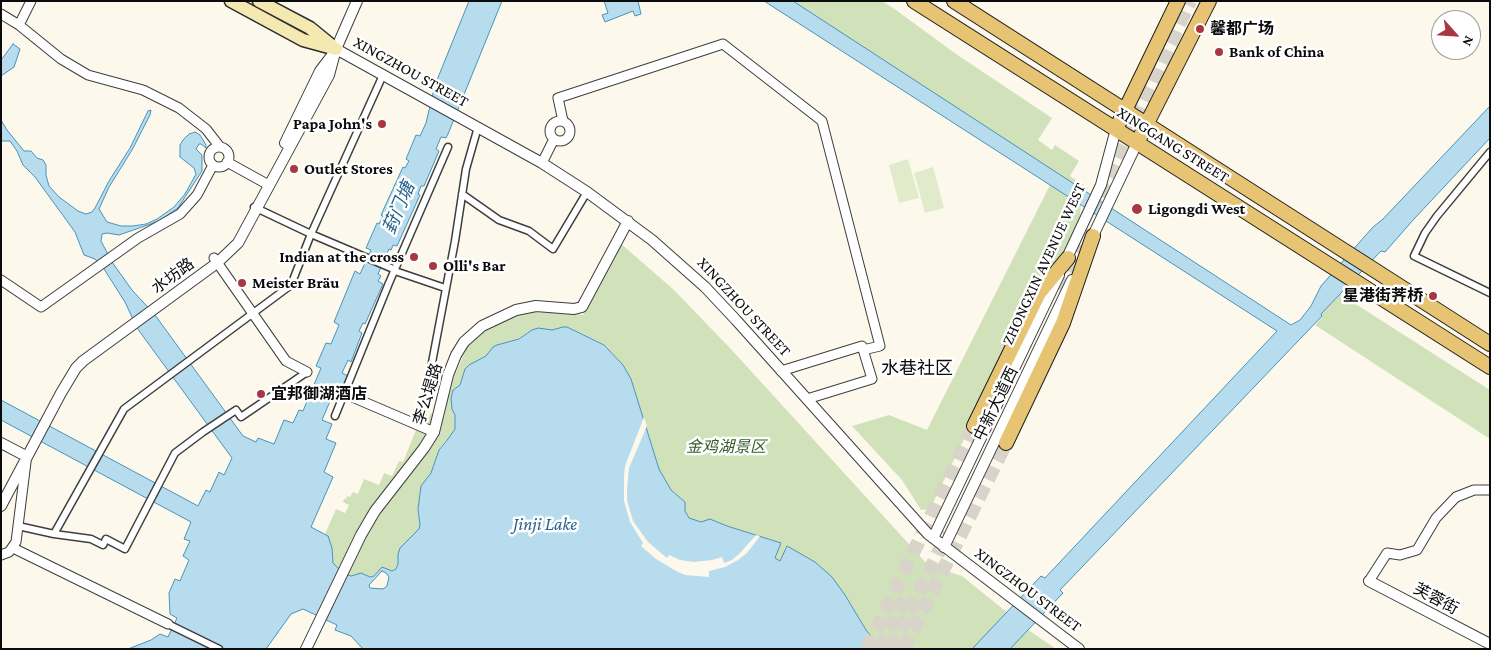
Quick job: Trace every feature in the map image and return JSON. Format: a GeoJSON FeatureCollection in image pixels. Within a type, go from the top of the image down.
{"type":"FeatureCollection","features":[{"type":"Feature","properties":{"kind":"main road","name":"XINGZHOU STREET"},"geometry":{"type":"LineString","coordinates":[[231,1],[304,40],[336,49]]}},
{"type":"Feature","properties":{"kind":"main road","name":"XINGZHOU STREET"},"geometry":{"type":"LineString","coordinates":[[259,1],[310,28],[336,49]]}},
{"type":"Feature","properties":{"kind":"main road","name":"XINGGANG STREET"},"geometry":{"type":"LineString","coordinates":[[914,1],[1490,367]]}},
{"type":"Feature","properties":{"kind":"main road","name":"XINGGANG STREET"},"geometry":{"type":"LineString","coordinates":[[954,1],[1490,344]]}},
{"type":"Feature","properties":{"kind":"main road","name":"ZHONGXIN AVENUE WEST"},"geometry":{"type":"LineString","coordinates":[[1116,130],[1178,1]]}},
{"type":"Feature","properties":{"kind":"main road"},"geometry":{"type":"LineString","coordinates":[[1137,143],[1209,1]]}},
{"type":"Feature","properties":{"kind":"main road"},"geometry":{"type":"LineString","coordinates":[[1006,443],[1063,323],[1093,236]]}},
{"type":"Feature","properties":{"kind":"main road"},"geometry":{"type":"LineString","coordinates":[[974,426],[1039,293],[1068,258]]}},
{"type":"Feature","properties":{"kind":"street"},"geometry":{"type":"LineString","coordinates":[[19,25],[31,1]]}},
{"type":"Feature","properties":{"kind":"street","name":"水坊路"},"geometry":{"type":"LineString","coordinates":[[1,506],[63,379],[73,365],[93,346],[129,323],[216,260],[255,208],[329,74],[336,49],[357,1]]}},
{"type":"Feature","properties":{"kind":"street"},"geometry":{"type":"LineString","coordinates":[[1,14],[19,25],[61,59],[88,75],[143,90],[180,108],[206,129],[220,147],[228,152],[227,162],[221,167],[213,166],[209,160],[209,154],[213,148],[220,147]]}},
{"type":"Feature","properties":{"kind":"street"},"geometry":{"type":"LineString","coordinates":[[563,121],[554,122],[550,128],[550,134],[554,139],[564,140],[569,135],[570,128],[563,121],[558,98],[723,44],[822,121],[880,346],[863,350]]}},
{"type":"Feature","properties":{"kind":"street","name":"水坊路"},"geometry":{"type":"LineString","coordinates":[[255,208],[265,183],[320,71],[336,49]]}},
{"type":"Feature","properties":{"kind":"street","name":"XINGZHOU STREET"},"geometry":{"type":"LineString","coordinates":[[336,49],[542,164],[587,192],[628,221],[705,287],[920,526],[944,547],[1079,649]]}},
{"type":"Feature","properties":{"kind":"street"},"geometry":{"type":"LineString","coordinates":[[54,534],[124,409],[291,286],[311,234],[383,75]]}},
{"type":"Feature","properties":{"kind":"street"},"geometry":{"type":"LineString","coordinates":[[420,426],[455,240],[466,169],[478,127]]}},
{"type":"Feature","properties":{"kind":"street","name":"ZHONGXIN AVENUE WEST"},"geometry":{"type":"LineString","coordinates":[[933,538],[1068,258],[1101,185],[1116,130]]}},
{"type":"Feature","properties":{"kind":"street"},"geometry":{"type":"LineString","coordinates":[[542,164],[554,139]]}},
{"type":"Feature","properties":{"kind":"street","name":"中新大道西"},"geometry":{"type":"LineString","coordinates":[[944,547],[1137,143]]}},
{"type":"Feature","properties":{"kind":"street"},"geometry":{"type":"LineString","coordinates":[[335,416],[393,270],[400,258],[448,146]]}},
{"type":"Feature","properties":{"kind":"street"},"geometry":{"type":"LineString","coordinates":[[1490,152],[1437,216],[1414,256],[1490,293]]}},
{"type":"Feature","properties":{"kind":"street"},"geometry":{"type":"LineString","coordinates":[[227,162],[265,183]]}},
{"type":"Feature","properties":{"kind":"street"},"geometry":{"type":"LineString","coordinates":[[1,280],[41,307],[138,238],[177,216],[196,194],[213,166]]}},
{"type":"Feature","properties":{"kind":"street"},"geometry":{"type":"LineString","coordinates":[[462,194],[499,220],[529,231],[553,250],[587,192]]}},
{"type":"Feature","properties":{"kind":"street"},"geometry":{"type":"LineString","coordinates":[[255,208],[393,270],[445,288]]}},
{"type":"Feature","properties":{"kind":"street","name":"李公堤路"},"geometry":{"type":"LineString","coordinates":[[307,648],[350,557],[375,511],[424,448],[434,432],[448,375],[456,355],[468,338],[492,320],[516,310],[536,306],[574,309],[582,307],[628,221]]}},
{"type":"Feature","properties":{"kind":"street"},"geometry":{"type":"LineString","coordinates":[[18,526],[90,539],[103,545],[106,539],[125,549],[174,453],[236,410],[241,417],[307,372],[286,361],[216,260]]}},
{"type":"Feature","properties":{"kind":"street"},"geometry":{"type":"LineString","coordinates":[[781,370],[862,346],[872,379],[807,399]]}},
{"type":"Feature","properties":{"kind":"street"},"geometry":{"type":"LineString","coordinates":[[346,389],[350,396],[434,432]]}},
{"type":"Feature","properties":{"kind":"street"},"geometry":{"type":"LineString","coordinates":[[1,443],[24,456],[16,542],[9,552],[1,555]]}},
{"type":"Feature","properties":{"kind":"street","name":"水坊路"},"geometry":{"type":"LineString","coordinates":[[1,494],[24,456]]}},
{"type":"Feature","properties":{"kind":"street"},"geometry":{"type":"LineString","coordinates":[[1369,581],[1387,553],[1400,554],[1417,550],[1436,518],[1456,497],[1474,490],[1490,490]]}},
{"type":"Feature","properties":{"kind":"street"},"geometry":{"type":"LineString","coordinates":[[13,548],[219,649]]}},
{"type":"Feature","properties":{"kind":"street","name":"芙蓉街"},"geometry":{"type":"LineString","coordinates":[[1369,581],[1490,644]]}},
{"type":"Feature","properties":{"kind":"green space"},"geometry":{"type":"Polygon","coordinates":[[[793,1],[882,1],[956,54],[1052,118],[1038,140],[1052,150],[1055,145],[1079,161],[1070,176],[1088,188],[1081,205],[1079,226],[1065,253],[1042,278],[930,509],[921,510],[902,480],[852,426],[889,415],[927,430],[1050,185],[966,130],[793,1]]]}},
{"type":"Feature","properties":{"kind":"green space"},"geometry":{"type":"Polygon","coordinates":[[[908,159],[919,198],[899,203],[889,165],[908,159]]]}},
{"type":"Feature","properties":{"kind":"green space"},"geometry":{"type":"Polygon","coordinates":[[[933,167],[944,208],[925,213],[914,173],[933,167]]]}},
{"type":"Feature","properties":{"kind":"green space","name":"金鸡湖景区"},"geometry":{"type":"Polygon","coordinates":[[[620,243],[673,289],[729,347],[929,566],[962,576],[1030,631],[1056,649],[882,649],[866,630],[845,595],[815,562],[787,546],[780,561],[775,559],[781,543],[711,519],[701,522],[689,518],[685,511],[685,502],[671,490],[659,469],[631,379],[623,365],[604,345],[572,329],[528,332],[519,339],[493,347],[486,356],[465,369],[460,385],[453,390],[452,409],[455,415],[455,429],[441,446],[431,473],[421,486],[418,509],[419,529],[400,548],[397,568],[392,571],[382,567],[375,575],[370,577],[364,574],[351,576],[337,570],[333,563],[332,548],[328,536],[325,534],[336,509],[345,513],[349,505],[343,502],[344,499],[347,496],[350,497],[353,492],[358,494],[364,479],[379,485],[384,473],[392,476],[399,461],[403,462],[418,425],[424,428],[431,413],[444,418],[450,386],[468,345],[494,323],[529,310],[560,311],[583,315],[620,243]]]}},
{"type":"Feature","properties":{"kind":"green space"},"geometry":{"type":"Polygon","coordinates":[[[1340,294],[1490,390],[1490,439],[1315,325],[1322,317],[1320,314],[1340,294]]]}},
{"type":"Feature","properties":{"kind":"water","name":"Jinji Lake"},"geometry":{"type":"Polygon","coordinates":[[[469,1],[502,1],[448,134],[446,138],[441,137],[436,149],[439,151],[424,186],[421,186],[418,194],[420,195],[397,246],[393,245],[391,250],[389,249],[378,274],[381,276],[378,281],[383,284],[365,324],[363,323],[359,331],[362,333],[351,362],[348,360],[342,373],[348,376],[340,396],[336,394],[333,400],[331,399],[322,420],[332,424],[326,439],[336,443],[324,472],[333,477],[311,527],[328,536],[332,548],[333,563],[344,574],[351,576],[361,573],[370,577],[374,576],[382,567],[392,571],[396,569],[400,548],[419,529],[418,509],[421,486],[431,473],[439,450],[455,429],[455,415],[452,409],[451,398],[453,390],[460,385],[465,369],[486,356],[493,347],[519,339],[532,330],[538,328],[552,330],[567,327],[604,345],[623,365],[631,379],[659,469],[671,490],[685,502],[685,511],[689,518],[701,522],[710,519],[781,543],[775,558],[780,561],[787,546],[815,562],[832,577],[866,630],[882,649],[363,649],[351,636],[335,630],[337,625],[303,609],[291,614],[266,649],[128,649],[151,640],[160,634],[168,637],[177,618],[170,614],[169,593],[175,579],[180,581],[189,560],[183,556],[190,541],[184,539],[191,522],[1,420],[1,400],[198,506],[206,490],[210,492],[219,472],[224,475],[232,458],[137,328],[125,302],[104,269],[95,259],[84,255],[75,232],[35,177],[23,165],[10,141],[1,141],[1,120],[24,151],[31,151],[37,158],[43,160],[46,165],[49,186],[59,197],[78,211],[86,214],[92,212],[95,208],[109,181],[130,148],[148,111],[151,110],[132,150],[109,187],[99,209],[107,222],[121,226],[146,224],[174,207],[185,194],[196,174],[194,168],[180,157],[180,145],[189,134],[195,132],[200,135],[206,145],[206,148],[199,144],[196,149],[202,155],[202,171],[178,208],[159,221],[119,235],[102,234],[101,241],[112,262],[132,290],[155,315],[243,436],[256,442],[258,438],[274,444],[284,420],[293,423],[299,410],[303,411],[321,368],[316,366],[326,343],[331,344],[339,325],[334,322],[355,271],[360,274],[371,250],[366,248],[377,223],[379,224],[383,216],[381,215],[403,167],[405,168],[409,161],[406,159],[416,135],[420,136],[426,123],[435,85],[469,1]],[[382,571],[369,585],[370,588],[383,589],[387,586],[389,577],[382,571]]]}},
{"type":"Feature","properties":{"kind":"water"},"geometry":{"type":"Polygon","coordinates":[[[604,1],[638,1],[641,14],[635,16],[633,11],[605,22],[602,15],[608,13],[604,1]]]}},
{"type":"Feature","properties":{"kind":"water"},"geometry":{"type":"Polygon","coordinates":[[[764,1],[793,1],[1291,325],[1300,320],[1311,306],[1321,286],[1373,227],[1383,219],[1490,106],[1490,138],[1385,252],[1381,251],[1321,314],[1322,316],[1060,590],[1063,593],[1010,649],[972,649],[1041,576],[1045,578],[1277,331],[764,1]]]}},
{"type":"Feature","properties":{"kind":"water"},"geometry":{"type":"Polygon","coordinates":[[[13,44],[20,49],[14,67],[1,76],[1,60],[13,44]]]}},
{"type":"Feature","properties":{"kind":"pier"},"geometry":{"type":"Polygon","coordinates":[[[644,417],[647,426],[629,468],[627,500],[633,521],[648,542],[667,558],[669,555],[680,560],[694,562],[722,557],[724,563],[732,560],[740,553],[756,535],[760,536],[747,553],[725,567],[709,571],[709,577],[685,575],[656,559],[641,546],[643,543],[630,522],[624,501],[625,466],[644,417]]]}},
{"type":"Feature","properties":{"kind":"tunnel"},"geometry":{"type":"LineString","coordinates":[[1100,196],[1190,1]]}},
{"type":"Feature","properties":{"kind":"tunnel"},"geometry":{"type":"LineString","coordinates":[[1063,292],[1084,246]]}},
{"type":"Feature","properties":{"kind":"tunnel"},"geometry":{"type":"LineString","coordinates":[[867,649],[974,426]]}},
{"type":"Feature","properties":{"kind":"tunnel"},"geometry":{"type":"LineString","coordinates":[[904,649],[1006,443]]}},
{"type":"Feature","properties":{"kind":"tunnel"},"geometry":{"type":"LineString","coordinates":[[891,649],[948,533]]}},
{"type":"Feature","properties":{"kind":"tunnel"},"geometry":{"type":"LineString","coordinates":[[880,649],[905,597]]}},
{"type":"Feature","properties":{"kind":"place","name":"馨都广场"},"geometry":{"type":"Point","coordinates":[1200,29]}},
{"type":"Feature","properties":{"kind":"place","name":"Bank of China"},"geometry":{"type":"Point","coordinates":[1219,52]}},
{"type":"Feature","properties":{"kind":"place","name":"Papa John's"},"geometry":{"type":"Point","coordinates":[382,124]}},
{"type":"Feature","properties":{"kind":"place","name":"Outlet Stores"},"geometry":{"type":"Point","coordinates":[294,169]}},
{"type":"Feature","properties":{"kind":"place","name":"Ligongdi West"},"geometry":{"type":"Point","coordinates":[1137,209]}},
{"type":"Feature","properties":{"kind":"place","name":"Indian at the cross"},"geometry":{"type":"Point","coordinates":[414,257]}},
{"type":"Feature","properties":{"kind":"place","name":"Olli's Bar"},"geometry":{"type":"Point","coordinates":[433,266]}},
{"type":"Feature","properties":{"kind":"place","name":"Meister Bräu"},"geometry":{"type":"Point","coordinates":[242,283]}},
{"type":"Feature","properties":{"kind":"place","name":"星港街荠桥"},"geometry":{"type":"Point","coordinates":[1433,296]}},
{"type":"Feature","properties":{"kind":"place","name":"宜邦御湖酒店"},"geometry":{"type":"Point","coordinates":[261,394]}},
{"type":"Feature","properties":{"kind":"district","name":"水巷社区"},"geometry":{"type":"Point","coordinates":[917,368]}},
{"type":"Feature","properties":{"kind":"water label","name":"葑门塘"},"geometry":{"type":"Point","coordinates":[399,208]}}]}
